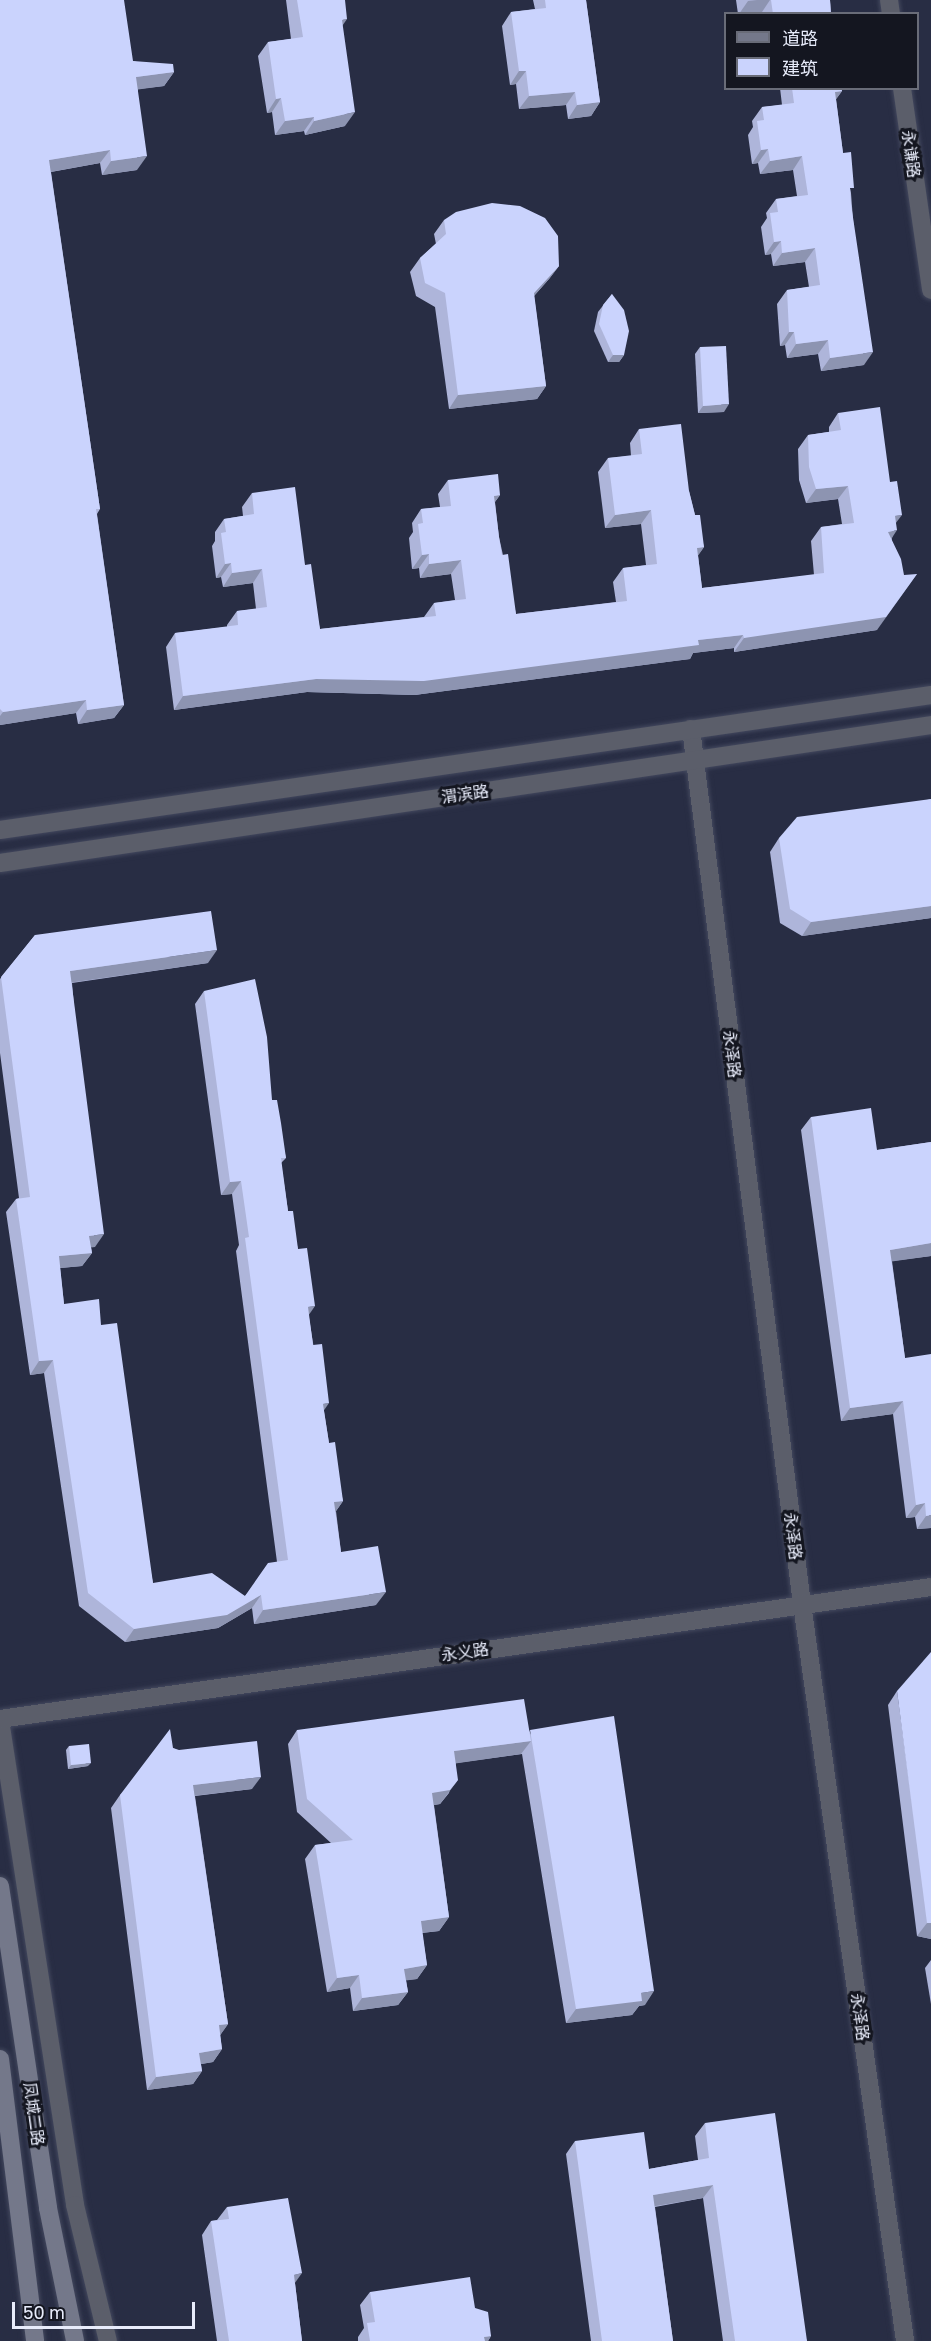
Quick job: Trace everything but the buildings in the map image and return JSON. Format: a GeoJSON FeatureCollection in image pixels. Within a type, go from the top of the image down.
{"type":"FeatureCollection","features":[{"type":"Feature","properties":{"kind":"main road","name":"凤城二路"},"geometry":{"type":"LineString","coordinates":[[0,1886],[48,2208],[75,2341]]}},
{"type":"Feature","properties":{"kind":"main road","name":"凤城二路"},"geometry":{"type":"LineString","coordinates":[[0,2059],[35,2341]]}},
{"type":"Feature","properties":{"kind":"street","name":"永谦路"},"geometry":{"type":"LineString","coordinates":[[902,90],[931,290]]}},
{"type":"Feature","properties":{"kind":"street","name":"渭滨路"},"geometry":{"type":"LineString","coordinates":[[0,830],[931,695]]}},
{"type":"Feature","properties":{"kind":"street","name":"渭滨路"},"geometry":{"type":"LineString","coordinates":[[0,863],[931,726]]}},
{"type":"Feature","properties":{"kind":"street","name":"永泽路"},"geometry":{"type":"LineString","coordinates":[[691,729],[802,1604],[906,2341]]}},
{"type":"Feature","properties":{"kind":"street","name":"永义路"},"geometry":{"type":"LineString","coordinates":[[0,1719],[931,1587]]}},
{"type":"Feature","properties":{"kind":"street"},"geometry":{"type":"LineString","coordinates":[[0,1719],[75,2205],[108,2341]]}}]}
